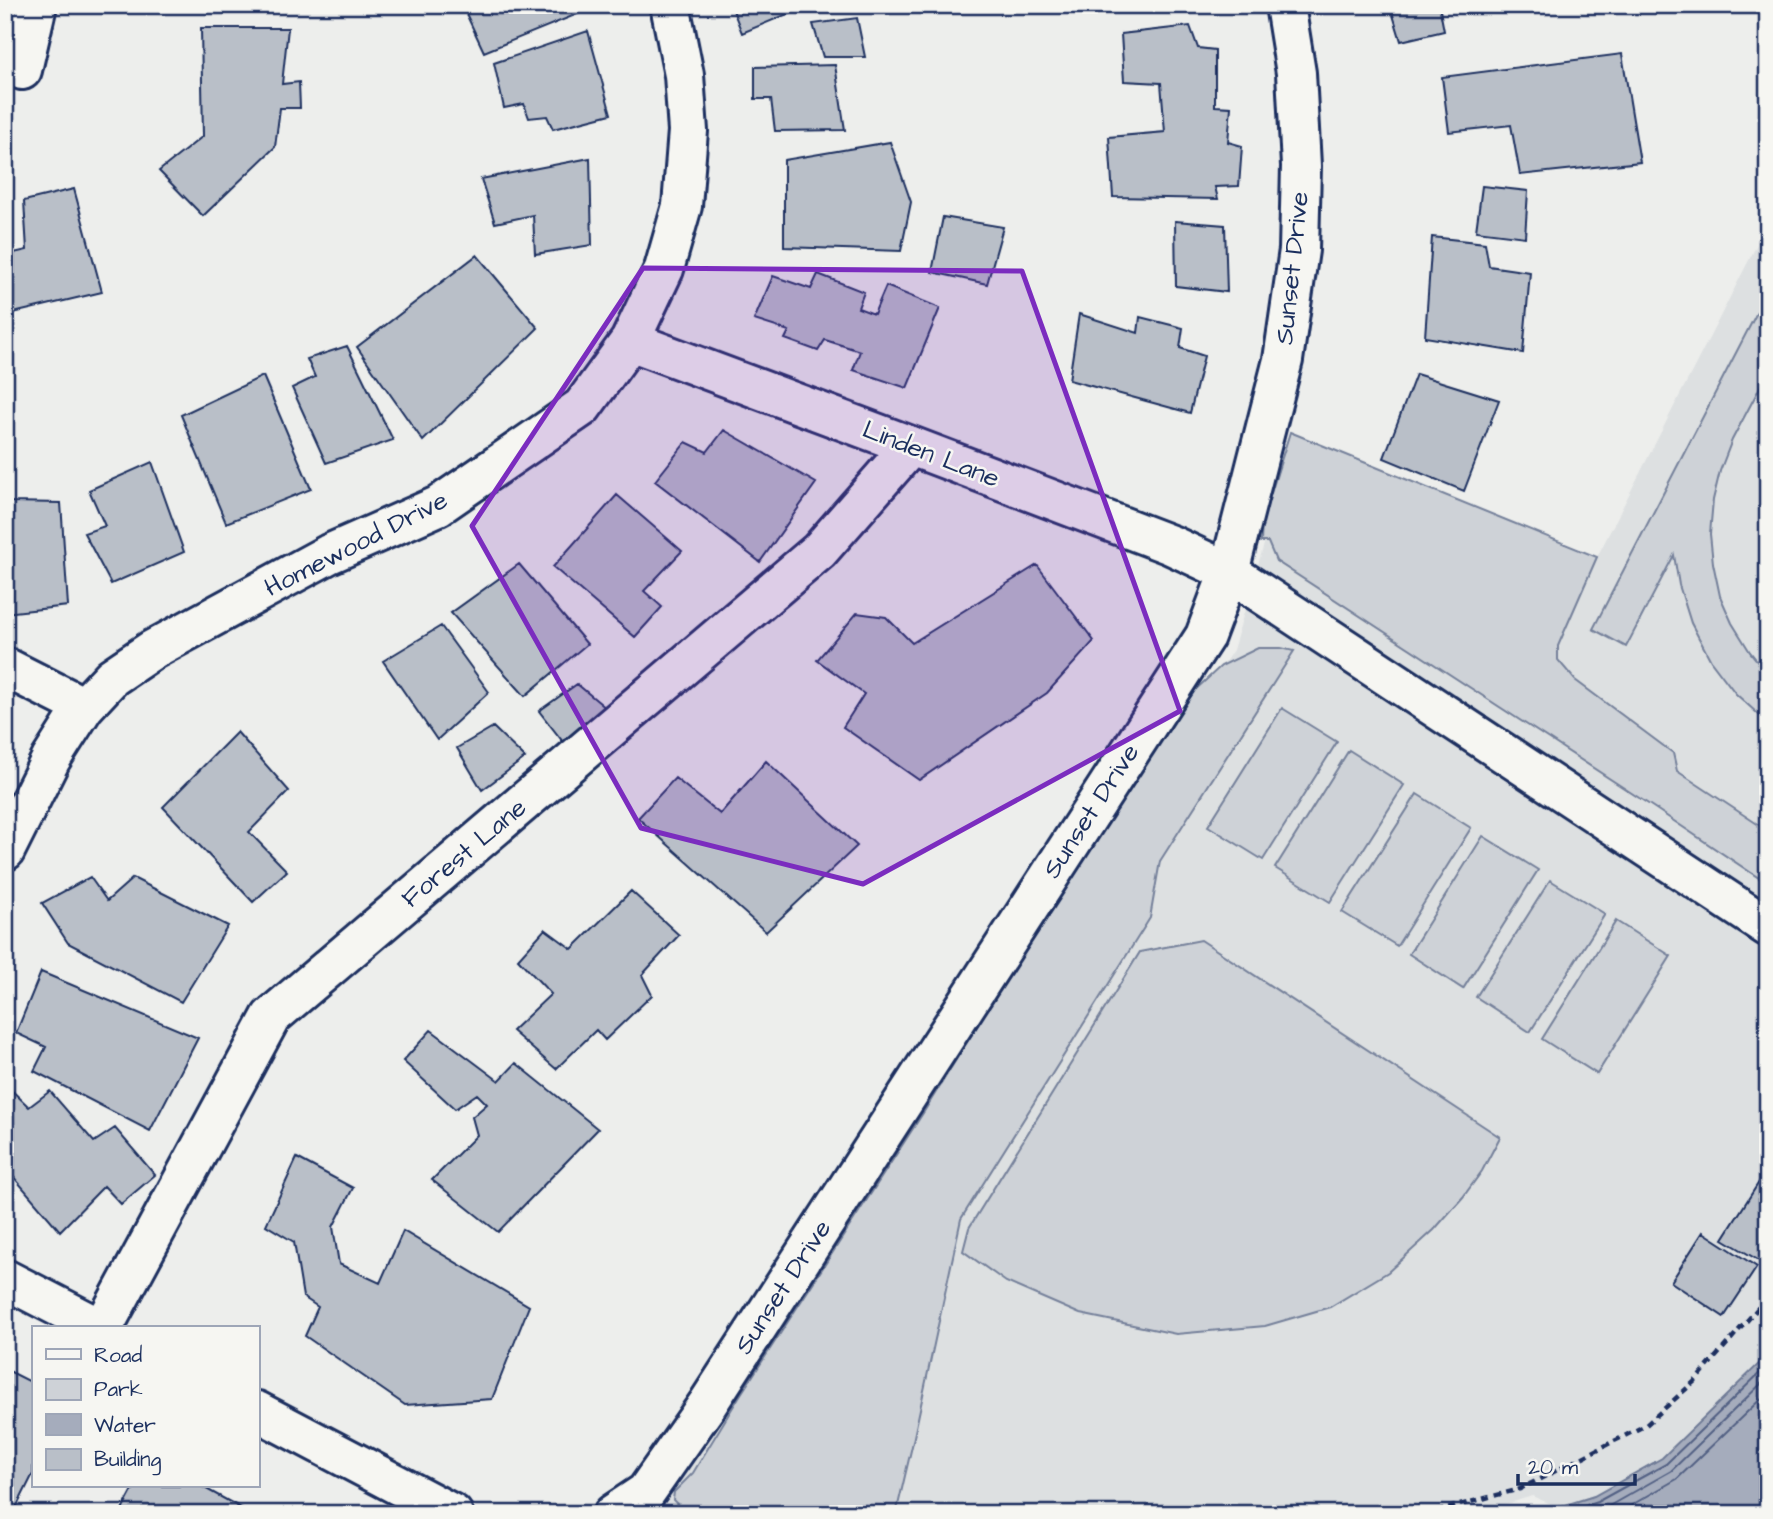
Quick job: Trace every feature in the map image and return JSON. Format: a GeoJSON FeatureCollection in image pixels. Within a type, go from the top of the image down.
{"type":"FeatureCollection","features":[{"type":"Feature","properties":{"kind":"street"},"geometry":{"type":"LineString","coordinates":[[22,70],[37,5]]}},
{"type":"Feature","properties":{"kind":"street","name":"Homewood Drive"},"geometry":{"type":"LineString","coordinates":[[5,851],[51,759],[84,707],[113,677],[152,650],[328,554],[438,506],[582,407],[630,341],[664,269],[682,206],[688,131],[684,75],[670,5]]}},
{"type":"Feature","properties":{"kind":"street","name":"Sunset Drive"},"geometry":{"type":"LineString","coordinates":[[613,1514],[646,1492],[715,1394],[1205,636],[1229,572],[1283,360],[1299,250],[1301,153],[1296,73],[1284,5]]}},
{"type":"Feature","properties":{"kind":"street","name":"Linden Lane"},"geometry":{"type":"LineString","coordinates":[[630,341],[1171,545],[1229,572],[1768,927]]}},
{"type":"Feature","properties":{"kind":"street","name":"Forest Lane"},"geometry":{"type":"LineString","coordinates":[[102,1326],[271,1017],[820,551],[911,446]]}},
{"type":"Feature","properties":{"kind":"street"},"geometry":{"type":"LineString","coordinates":[[5,667],[84,707]]}},
{"type":"Feature","properties":{"kind":"street"},"geometry":{"type":"LineString","coordinates":[[5,1279],[97,1326]]}},
{"type":"Feature","properties":{"kind":"street"},"geometry":{"type":"LineString","coordinates":[[259,1412],[453,1514]]}},
{"type":"Feature","properties":{"kind":"path"},"geometry":{"type":"LineString","coordinates":[[1425,1514],[1520,1489],[1646,1425],[1695,1381],[1768,1294]]}},
{"type":"Feature","properties":{"kind":"highlighted area"},"geometry":{"type":"Polygon","coordinates":[[[643,268],[1022,271],[1180,711],[863,884],[641,828],[472,526],[643,268]]]}},
{"type":"Feature","properties":{"kind":"shaded area"},"geometry":{"type":"Polygon","coordinates":[[[1768,223],[1768,1514],[1574,1514],[1532,1496],[1475,1514],[647,1514],[1233,650],[1272,517],[1302,437],[1597,557],[1768,223]]]}},
{"type":"Feature","properties":{"kind":"green space"},"geometry":{"type":"Polygon","coordinates":[[[1768,291],[1768,372],[1732,440],[1720,471],[1713,500],[1710,534],[1720,596],[1732,623],[1768,674],[1768,723],[1736,694],[1711,661],[1691,623],[1679,585],[1674,555],[1626,647],[1593,629],[1768,291]]]}},
{"type":"Feature","properties":{"kind":"green space"},"geometry":{"type":"Polygon","coordinates":[[[1290,432],[1597,557],[1558,646],[1558,660],[1575,680],[1673,753],[1677,771],[1765,829],[1767,842],[1759,878],[1276,561],[1268,542],[1261,542],[1262,522],[1290,432]]]}},
{"type":"Feature","properties":{"kind":"green space"},"geometry":{"type":"Polygon","coordinates":[[[1258,648],[1294,651],[1160,861],[1150,918],[961,1219],[896,1514],[687,1514],[673,1500],[674,1492],[693,1473],[739,1397],[925,1110],[1117,799],[1193,692],[1221,666],[1258,648]]]}},
{"type":"Feature","properties":{"kind":"green space"},"geometry":{"type":"Polygon","coordinates":[[[1282,708],[1337,742],[1263,860],[1208,826],[1282,708]]]}},
{"type":"Feature","properties":{"kind":"green space"},"geometry":{"type":"Polygon","coordinates":[[[1349,750],[1404,785],[1330,902],[1275,868],[1349,750]]]}},
{"type":"Feature","properties":{"kind":"green space"},"geometry":{"type":"Polygon","coordinates":[[[1417,794],[1471,828],[1397,946],[1342,912],[1417,794]]]}},
{"type":"Feature","properties":{"kind":"green space"},"geometry":{"type":"Polygon","coordinates":[[[1483,836],[1538,870],[1463,989],[1409,954],[1483,836]]]}},
{"type":"Feature","properties":{"kind":"green space"},"geometry":{"type":"Polygon","coordinates":[[[1550,880],[1605,914],[1530,1032],[1476,997],[1550,880]]]}},
{"type":"Feature","properties":{"kind":"green space"},"geometry":{"type":"Polygon","coordinates":[[[1616,921],[1671,956],[1597,1074],[1542,1039],[1616,921]]]}},
{"type":"Feature","properties":{"kind":"green space"},"geometry":{"type":"Polygon","coordinates":[[[1201,940],[1500,1137],[1482,1171],[1463,1197],[1434,1230],[1388,1272],[1330,1307],[1265,1326],[1176,1334],[1080,1314],[1006,1282],[963,1251],[969,1228],[1140,952],[1201,940]]]}},
{"type":"Feature","properties":{"kind":"water"},"geometry":{"type":"Polygon","coordinates":[[[1768,1355],[1768,1514],[1537,1514],[1594,1496],[1662,1458],[1768,1355]]]}},
{"type":"Feature","properties":{"kind":"building"},"geometry":{"type":"Polygon","coordinates":[[[462,5],[582,5],[585,11],[484,52],[462,5]]]}},
{"type":"Feature","properties":{"kind":"building"},"geometry":{"type":"Polygon","coordinates":[[[731,5],[809,5],[742,33],[731,5]]]}},
{"type":"Feature","properties":{"kind":"building"},"geometry":{"type":"Polygon","coordinates":[[[812,5],[844,5],[817,13],[812,5]]]}},
{"type":"Feature","properties":{"kind":"building"},"geometry":{"type":"Polygon","coordinates":[[[1390,5],[1439,5],[1444,31],[1401,41],[1390,5]]]}},
{"type":"Feature","properties":{"kind":"building"},"geometry":{"type":"Polygon","coordinates":[[[857,18],[865,57],[823,57],[813,24],[857,18]]]}},
{"type":"Feature","properties":{"kind":"building"},"geometry":{"type":"Polygon","coordinates":[[[1190,26],[1198,48],[1215,50],[1215,106],[1231,107],[1228,142],[1242,146],[1239,186],[1215,187],[1218,199],[1113,197],[1109,137],[1165,132],[1161,83],[1124,81],[1121,34],[1190,26]]]}},
{"type":"Feature","properties":{"kind":"building"},"geometry":{"type":"Polygon","coordinates":[[[201,28],[288,28],[282,84],[299,82],[300,108],[280,108],[275,147],[203,216],[159,171],[203,136],[201,28]]]}},
{"type":"Feature","properties":{"kind":"building"},"geometry":{"type":"Polygon","coordinates":[[[588,31],[611,114],[553,129],[547,116],[529,118],[524,104],[504,108],[494,63],[588,31]]]}},
{"type":"Feature","properties":{"kind":"building"},"geometry":{"type":"Polygon","coordinates":[[[1622,54],[1640,162],[1520,175],[1511,125],[1449,132],[1442,77],[1622,54]]]}},
{"type":"Feature","properties":{"kind":"building"},"geometry":{"type":"Polygon","coordinates":[[[835,65],[845,130],[775,131],[771,99],[755,99],[755,67],[835,65]]]}},
{"type":"Feature","properties":{"kind":"building"},"geometry":{"type":"Polygon","coordinates":[[[890,142],[911,202],[901,251],[784,247],[784,160],[890,142]]]}},
{"type":"Feature","properties":{"kind":"building"},"geometry":{"type":"Polygon","coordinates":[[[590,158],[592,245],[535,254],[533,215],[495,223],[481,179],[590,158]]]}},
{"type":"Feature","properties":{"kind":"building"},"geometry":{"type":"Polygon","coordinates":[[[1482,186],[1528,191],[1525,237],[1476,231],[1482,186]]]}},
{"type":"Feature","properties":{"kind":"building"},"geometry":{"type":"Polygon","coordinates":[[[74,189],[102,292],[5,315],[5,255],[27,250],[24,201],[74,189]]]}},
{"type":"Feature","properties":{"kind":"building"},"geometry":{"type":"Polygon","coordinates":[[[943,217],[1003,227],[987,284],[932,272],[943,217]]]}},
{"type":"Feature","properties":{"kind":"building"},"geometry":{"type":"Polygon","coordinates":[[[1175,221],[1225,225],[1227,292],[1176,286],[1175,221]]]}},
{"type":"Feature","properties":{"kind":"building"},"geometry":{"type":"Polygon","coordinates":[[[1432,237],[1485,243],[1489,266],[1530,272],[1523,353],[1425,337],[1432,237]]]}},
{"type":"Feature","properties":{"kind":"building"},"geometry":{"type":"Polygon","coordinates":[[[477,255],[538,328],[423,441],[357,347],[477,255]]]}},
{"type":"Feature","properties":{"kind":"building"},"geometry":{"type":"Polygon","coordinates":[[[818,274],[864,292],[858,308],[874,314],[886,286],[940,308],[907,388],[853,370],[860,351],[825,340],[818,351],[785,339],[789,331],[754,320],[773,276],[811,289],[818,274]]]}},
{"type":"Feature","properties":{"kind":"building"},"geometry":{"type":"Polygon","coordinates":[[[1079,314],[1138,333],[1140,317],[1183,328],[1180,348],[1204,356],[1190,413],[1069,380],[1079,314]]]}},
{"type":"Feature","properties":{"kind":"building"},"geometry":{"type":"Polygon","coordinates":[[[347,346],[393,440],[326,463],[292,388],[315,377],[307,359],[347,346]]]}},
{"type":"Feature","properties":{"kind":"building"},"geometry":{"type":"Polygon","coordinates":[[[1416,374],[1499,400],[1464,491],[1384,458],[1416,374]]]}},
{"type":"Feature","properties":{"kind":"building"},"geometry":{"type":"Polygon","coordinates":[[[263,376],[311,489],[226,523],[181,415],[263,376]]]}},
{"type":"Feature","properties":{"kind":"building"},"geometry":{"type":"Polygon","coordinates":[[[724,430],[816,483],[760,562],[655,481],[686,442],[707,452],[724,430]]]}},
{"type":"Feature","properties":{"kind":"building"},"geometry":{"type":"Polygon","coordinates":[[[152,462],[184,552],[111,584],[84,533],[105,526],[89,490],[152,462]]]}},
{"type":"Feature","properties":{"kind":"building"},"geometry":{"type":"Polygon","coordinates":[[[5,484],[10,502],[61,503],[68,606],[5,613],[5,484]]]}},
{"type":"Feature","properties":{"kind":"building"},"geometry":{"type":"Polygon","coordinates":[[[617,495],[682,551],[644,591],[662,607],[635,637],[553,567],[617,495]]]}},
{"type":"Feature","properties":{"kind":"building"},"geometry":{"type":"Polygon","coordinates":[[[519,564],[587,644],[525,696],[451,613],[519,564]]]}},
{"type":"Feature","properties":{"kind":"building"},"geometry":{"type":"Polygon","coordinates":[[[1037,565],[1094,641],[1047,693],[919,780],[843,727],[864,694],[817,660],[857,613],[886,617],[912,643],[1037,565]]]}},
{"type":"Feature","properties":{"kind":"building"},"geometry":{"type":"Polygon","coordinates":[[[441,626],[489,692],[437,740],[383,661],[441,626]]]}},
{"type":"Feature","properties":{"kind":"building"},"geometry":{"type":"Polygon","coordinates":[[[577,684],[612,713],[571,752],[539,711],[577,684]]]}},
{"type":"Feature","properties":{"kind":"building"},"geometry":{"type":"Polygon","coordinates":[[[493,727],[525,758],[482,790],[457,748],[493,727]]]}},
{"type":"Feature","properties":{"kind":"building"},"geometry":{"type":"Polygon","coordinates":[[[237,732],[289,791],[249,832],[287,871],[253,902],[163,807],[237,732]]]}},
{"type":"Feature","properties":{"kind":"building"},"geometry":{"type":"Polygon","coordinates":[[[766,761],[857,846],[766,932],[638,818],[675,778],[720,814],[766,761]]]}},
{"type":"Feature","properties":{"kind":"building"},"geometry":{"type":"Polygon","coordinates":[[[90,877],[107,901],[133,878],[228,926],[181,1002],[68,943],[42,903],[90,877]]]}},
{"type":"Feature","properties":{"kind":"building"},"geometry":{"type":"Polygon","coordinates":[[[631,891],[679,935],[642,975],[652,995],[605,1040],[596,1030],[556,1069],[512,1031],[551,994],[518,959],[545,929],[572,949],[631,891]]]}},
{"type":"Feature","properties":{"kind":"building"},"geometry":{"type":"Polygon","coordinates":[[[41,972],[198,1038],[150,1131],[34,1071],[46,1047],[16,1033],[41,972]]]}},
{"type":"Feature","properties":{"kind":"building"},"geometry":{"type":"Polygon","coordinates":[[[431,1030],[499,1081],[516,1063],[598,1129],[498,1232],[432,1180],[477,1135],[472,1117],[487,1104],[477,1094],[455,1109],[403,1061],[431,1030]]]}},
{"type":"Feature","properties":{"kind":"building"},"geometry":{"type":"Polygon","coordinates":[[[5,1084],[29,1107],[50,1091],[94,1142],[115,1128],[155,1175],[121,1204],[104,1186],[60,1231],[5,1167],[5,1084]]]}},
{"type":"Feature","properties":{"kind":"building"},"geometry":{"type":"Polygon","coordinates":[[[297,1158],[353,1188],[333,1227],[339,1264],[380,1283],[403,1231],[529,1306],[492,1399],[405,1405],[305,1336],[318,1307],[303,1297],[294,1242],[266,1225],[297,1158]]]}},
{"type":"Feature","properties":{"kind":"building"},"geometry":{"type":"Polygon","coordinates":[[[1768,1168],[1768,1266],[1723,1239],[1768,1168]]]}},
{"type":"Feature","properties":{"kind":"building"},"geometry":{"type":"Polygon","coordinates":[[[1703,1232],[1757,1267],[1724,1317],[1671,1282],[1703,1232]]]}},
{"type":"Feature","properties":{"kind":"building"},"geometry":{"type":"Polygon","coordinates":[[[5,1369],[32,1382],[32,1476],[16,1508],[5,1502],[5,1369]]]}},
{"type":"Feature","properties":{"kind":"building"},"geometry":{"type":"Polygon","coordinates":[[[134,1488],[205,1488],[252,1514],[120,1514],[134,1488]]]}}]}
